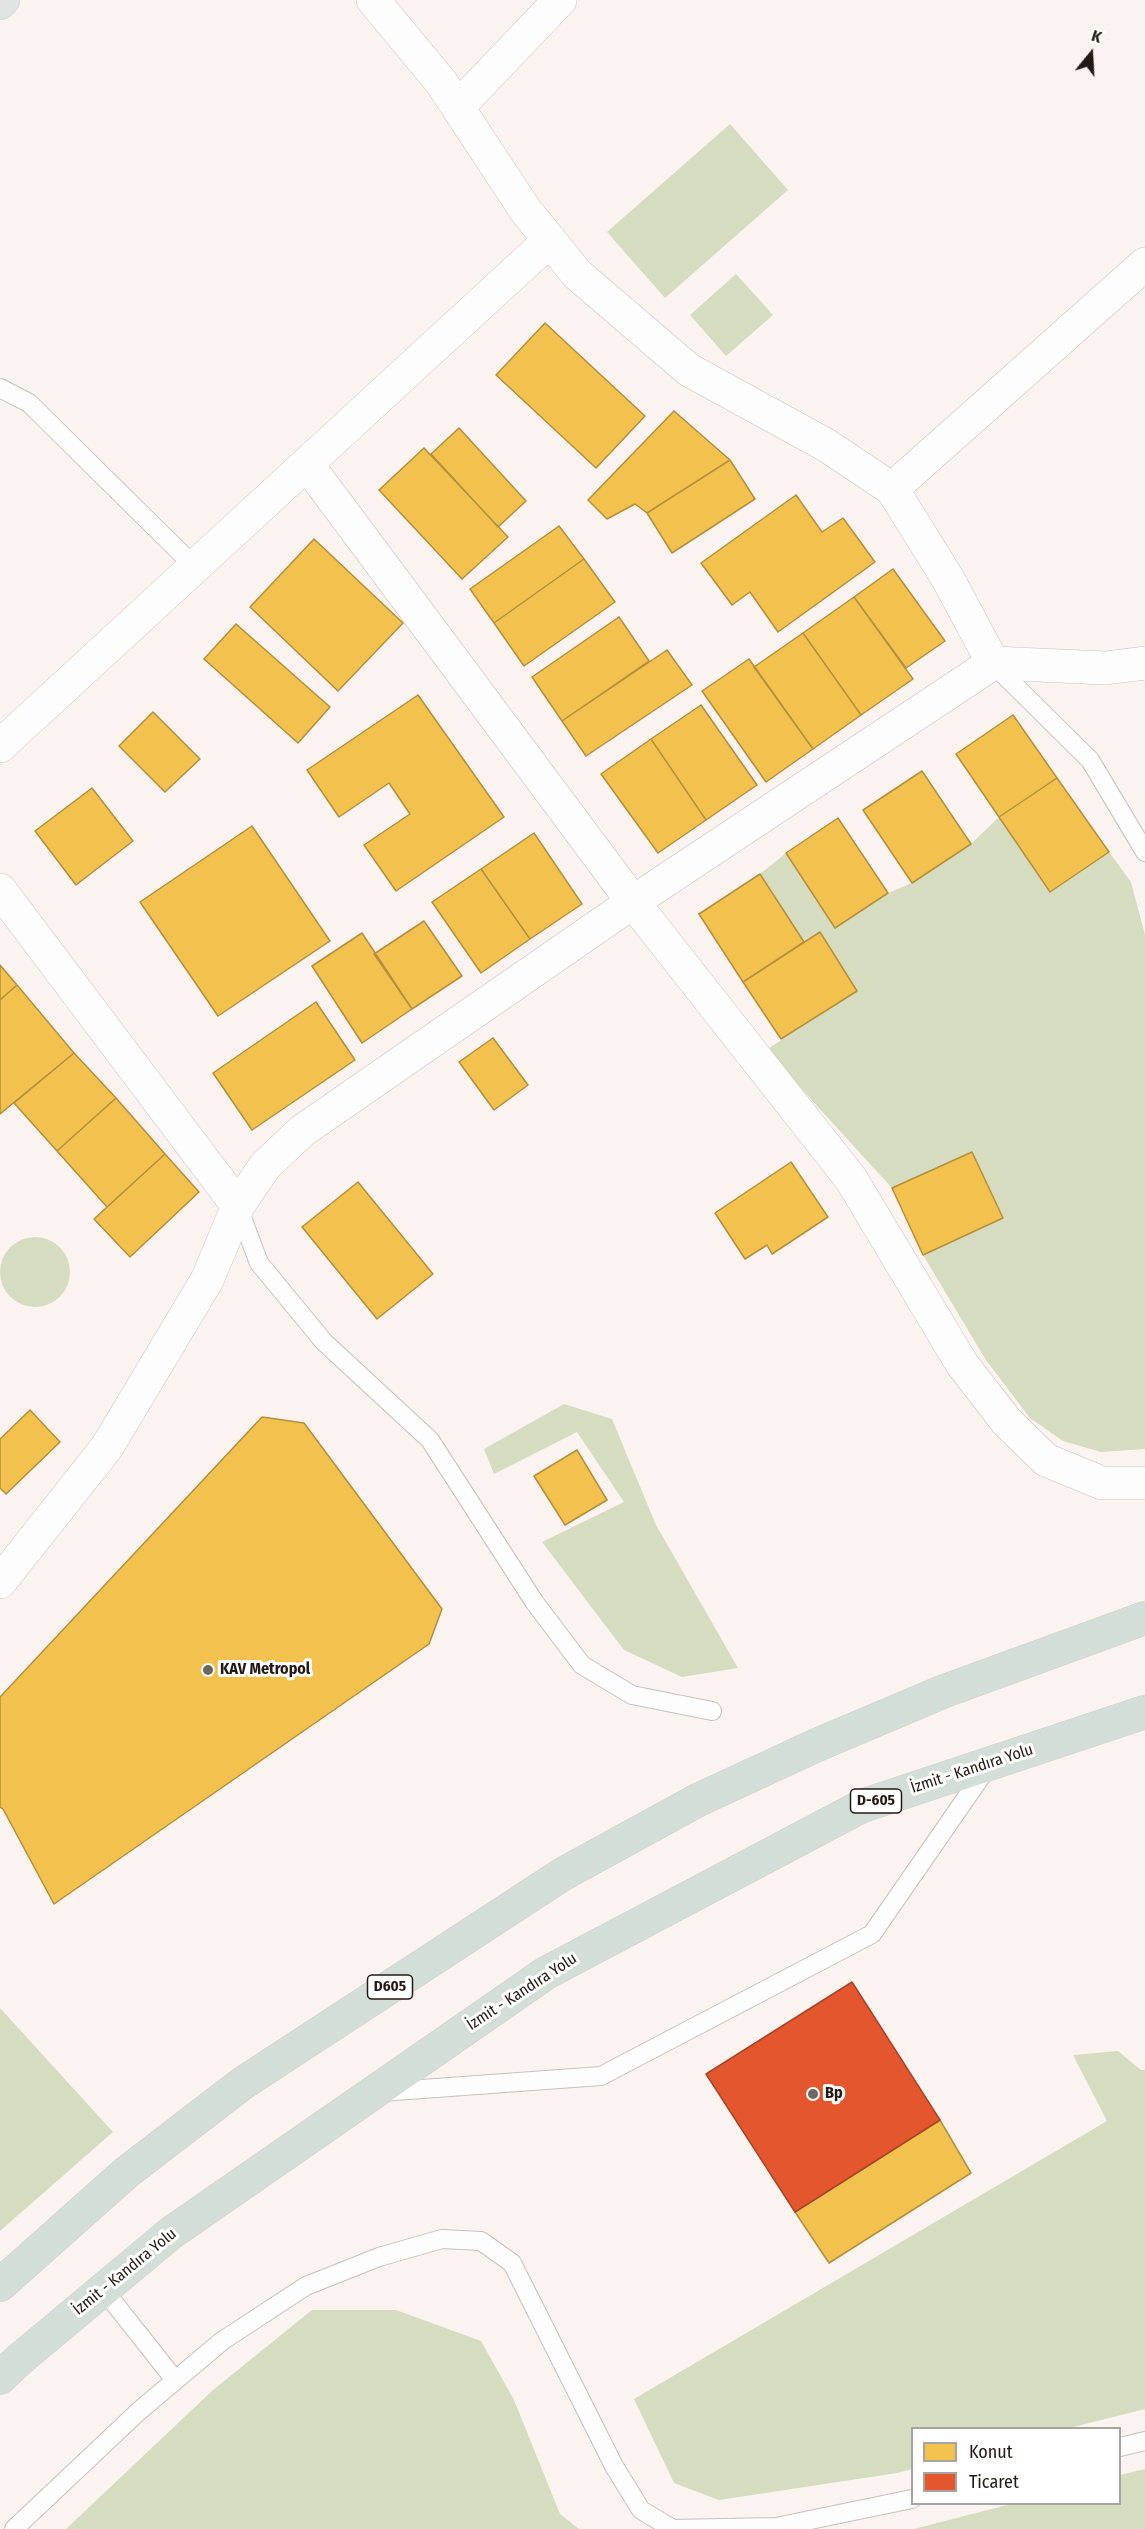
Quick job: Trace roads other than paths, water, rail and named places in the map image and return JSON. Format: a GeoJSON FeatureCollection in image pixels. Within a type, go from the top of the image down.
{"type":"FeatureCollection","features":[{"type":"Feature","properties":{"kind":"highway","name":"D605"},"geometry":{"type":"LineString","coordinates":[[0,2285],[127,2172],[253,2077],[563,1874],[698,1800],[817,1745],[942,1692],[1145,1618]]}},
{"type":"Feature","properties":{"kind":"highway","name":"İzmit - Kandıra Yolu"},"geometry":{"type":"LineString","coordinates":[[0,2378],[171,2233],[546,1973],[862,1806],[1145,1712]]}},
{"type":"Feature","properties":{"kind":"street"},"geometry":{"type":"LineString","coordinates":[[373,0],[441,82],[526,211],[578,274],[689,370],[826,445],[892,489],[948,579],[993,663]]}},
{"type":"Feature","properties":{"kind":"street"},"geometry":{"type":"LineString","coordinates":[[458,107],[560,0]]}},
{"type":"Feature","properties":{"kind":"street"},"geometry":{"type":"LineString","coordinates":[[0,746],[550,240]]}},
{"type":"Feature","properties":{"kind":"street"},"geometry":{"type":"LineString","coordinates":[[892,489],[1145,264]]}},
{"type":"Feature","properties":{"kind":"street"},"geometry":{"type":"LineString","coordinates":[[307,464],[633,902],[851,1179],[962,1364],[1007,1422],[1046,1460],[1102,1483],[1145,1483]]}},
{"type":"Feature","properties":{"kind":"street"},"geometry":{"type":"LineString","coordinates":[[4,1571],[107,1447],[207,1280],[238,1206],[265,1166],[302,1131],[633,902],[993,663],[1105,668],[1145,663]]}},
{"type":"Feature","properties":{"kind":"street"},"geometry":{"type":"LineString","coordinates":[[0,890],[238,1206]]}},
{"type":"Feature","properties":{"kind":"lane"},"geometry":{"type":"LineString","coordinates":[[0,388],[29,403],[195,567]]}},
{"type":"Feature","properties":{"kind":"lane"},"geometry":{"type":"LineString","coordinates":[[993,663],[1090,760],[1145,852]]}},
{"type":"Feature","properties":{"kind":"lane"},"geometry":{"type":"LineString","coordinates":[[238,1206],[259,1263],[324,1342],[430,1440],[535,1603],[582,1665],[632,1695],[712,1711]]}},
{"type":"Feature","properties":{"kind":"lane"},"geometry":{"type":"LineString","coordinates":[[373,2092],[601,2076],[872,1934],[990,1763]]}},
{"type":"Feature","properties":{"kind":"lane"},"geometry":{"type":"LineString","coordinates":[[14,2529],[139,2411],[222,2341],[306,2286],[379,2257],[442,2239],[481,2241],[512,2264],[614,2466],[641,2510],[673,2529],[776,2527],[911,2499]]}},
{"type":"Feature","properties":{"kind":"lane"},"geometry":{"type":"LineString","coordinates":[[103,2289],[175,2380]]}},
{"type":"Feature","properties":{"kind":"lane"},"geometry":{"type":"LineString","coordinates":[[1121,2447],[1145,2441]]}},
{"type":"Feature","properties":{"kind":"place","name":"KAV Metropol"},"geometry":{"type":"Point","coordinates":[208,1670]}},
{"type":"Feature","properties":{"kind":"place","name":"Bp"},"geometry":{"type":"Point","coordinates":[813,2094]}}]}
